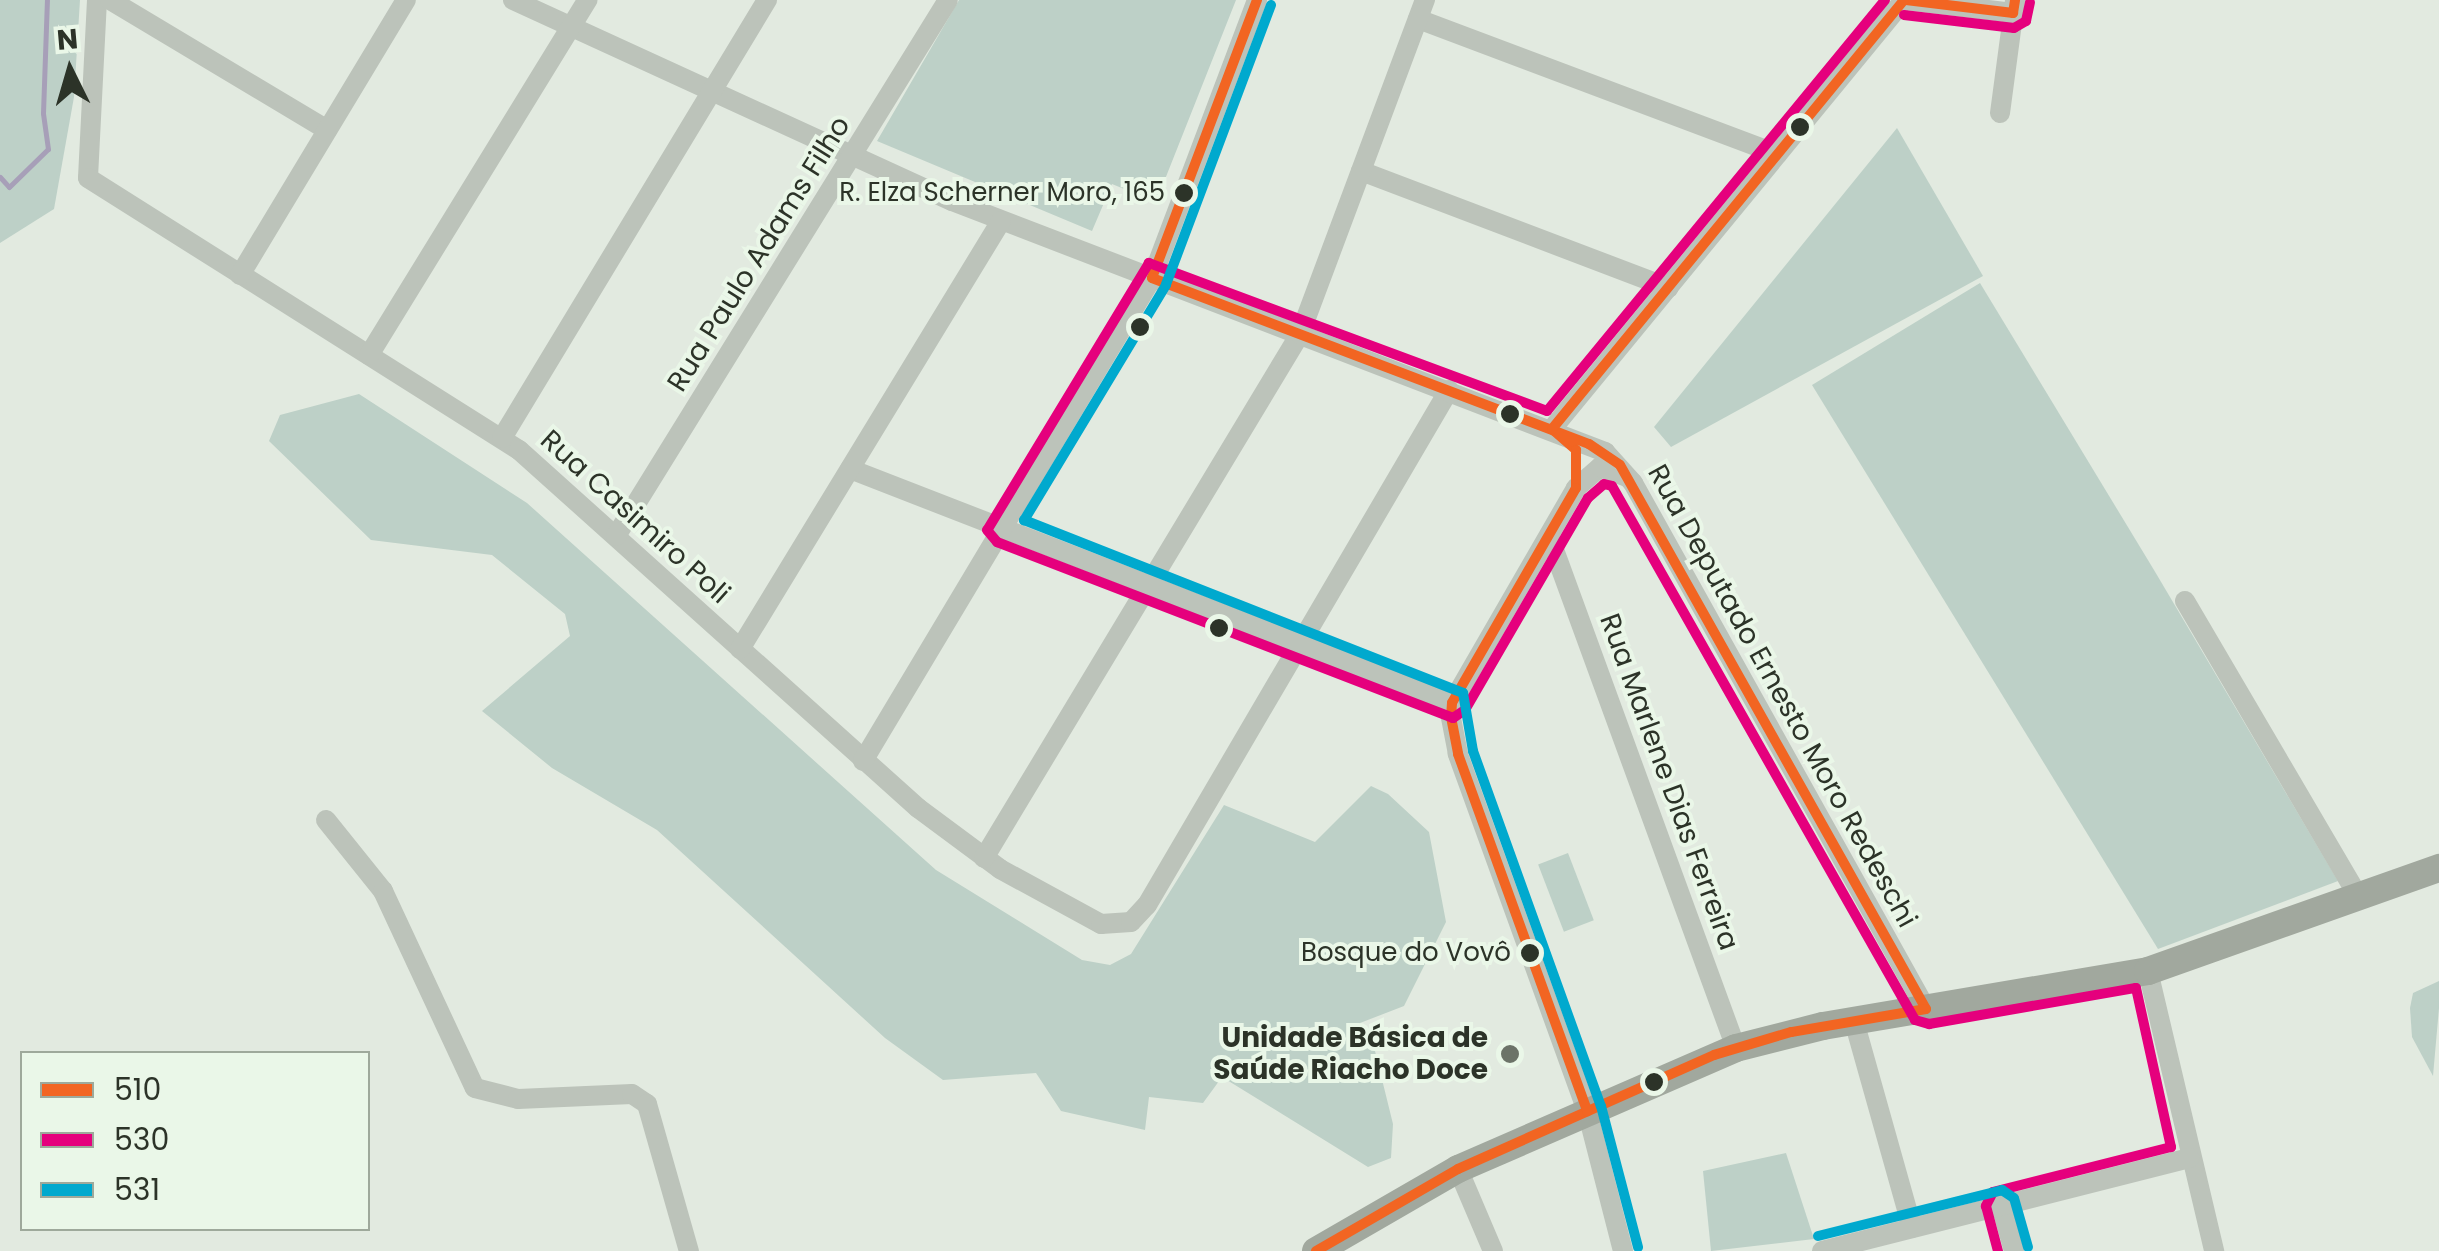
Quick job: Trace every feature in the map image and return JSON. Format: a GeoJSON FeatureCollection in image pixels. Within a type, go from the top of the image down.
{"type":"FeatureCollection","features":[{"type":"Feature","properties":{"kind":"main road"},"geometry":{"type":"LineString","coordinates":[[1316,1251],[1458,1169],[1736,1048],[1854,1021],[2148,971],[2439,868]]}},
{"type":"Feature","properties":{"kind":"street","name":"Rua Casimiro Poli"},"geometry":{"type":"LineString","coordinates":[[97,0],[88,178],[502,438],[864,761],[984,858],[1078,914],[1120,926],[1147,906],[1300,644]]}},
{"type":"Feature","properties":{"kind":"street"},"geometry":{"type":"LineString","coordinates":[[110,0],[327,130]]}},
{"type":"Feature","properties":{"kind":"street"},"geometry":{"type":"LineString","coordinates":[[240,275],[406,0]]}},
{"type":"Feature","properties":{"kind":"street","name":"Rua Deputado Ernesto Moro Redeschi"},"geometry":{"type":"LineString","coordinates":[[513,0],[1002,221],[1605,452],[1633,483],[1926,1009]]}},
{"type":"Feature","properties":{"kind":"street"},"geometry":{"type":"LineString","coordinates":[[369,355],[587,0]]}},
{"type":"Feature","properties":{"kind":"street"},"geometry":{"type":"LineString","coordinates":[[502,438],[767,0]]}},
{"type":"Feature","properties":{"kind":"street","name":"Rua Paulo Adams Filho"},"geometry":{"type":"LineString","coordinates":[[616,536],[948,0]]}},
{"type":"Feature","properties":{"kind":"street"},"geometry":{"type":"LineString","coordinates":[[864,761],[1152,278],[1257,0]]}},
{"type":"Feature","properties":{"kind":"street"},"geometry":{"type":"LineString","coordinates":[[1576,488],[1576,450],[1552,430],[1905,0],[2014,7],[2000,113]]}},
{"type":"Feature","properties":{"kind":"street"},"geometry":{"type":"LineString","coordinates":[[984,858],[1300,334],[1421,9],[1778,154]]}},
{"type":"Feature","properties":{"kind":"street"},"geometry":{"type":"LineString","coordinates":[[1361,171],[1668,288]]}},
{"type":"Feature","properties":{"kind":"street"},"geometry":{"type":"LineString","coordinates":[[740,649],[1002,221]]}},
{"type":"Feature","properties":{"kind":"street"},"geometry":{"type":"LineString","coordinates":[[1300,644],[1448,390]]}},
{"type":"Feature","properties":{"kind":"street"},"geometry":{"type":"LineString","coordinates":[[1623,1251],[1586,1111],[1458,754],[1452,703],[1576,488],[1600,467],[1633,483]]}},
{"type":"Feature","properties":{"kind":"street"},"geometry":{"type":"LineString","coordinates":[[850,469],[1452,703]]}},
{"type":"Feature","properties":{"kind":"street","name":"Rua Marlene Dias Ferreira"},"geometry":{"type":"LineString","coordinates":[[1549,536],[1736,1048]]}},
{"type":"Feature","properties":{"kind":"street"},"geometry":{"type":"LineString","coordinates":[[2185,602],[2359,897]]}},
{"type":"Feature","properties":{"kind":"street"},"geometry":{"type":"LineString","coordinates":[[326,820],[383,892],[475,1088],[518,1099],[632,1094],[648,1104],[689,1251]]}},
{"type":"Feature","properties":{"kind":"street"},"geometry":{"type":"LineString","coordinates":[[2148,971],[2214,1251]]}},
{"type":"Feature","properties":{"kind":"street"},"geometry":{"type":"LineString","coordinates":[[1854,1021],[1912,1228]]}},
{"type":"Feature","properties":{"kind":"street"},"geometry":{"type":"LineString","coordinates":[[1822,1251],[2189,1158]]}},
{"type":"Feature","properties":{"kind":"street"},"geometry":{"type":"LineString","coordinates":[[1458,1169],[1493,1251]]}},
{"type":"Feature","properties":{"kind":"street"},"geometry":{"type":"LineString","coordinates":[[2002,1205],[2014,1251]]}},
{"type":"Feature","properties":{"kind":"green space"},"geometry":{"type":"Polygon","coordinates":[[[0,0],[80,0],[74,97],[54,209],[0,243],[0,0]]]}},
{"type":"Feature","properties":{"kind":"green space"},"geometry":{"type":"Polygon","coordinates":[[[959,0],[1236,0],[1156,202],[1112,184],[1092,231],[877,141],[959,0]]]}},
{"type":"Feature","properties":{"kind":"green space"},"geometry":{"type":"Polygon","coordinates":[[[1897,128],[1983,276],[1671,447],[1654,427],[1897,128]]]}},
{"type":"Feature","properties":{"kind":"green space"},"geometry":{"type":"Polygon","coordinates":[[[1980,283],[2338,881],[2158,949],[1812,385],[1980,283]]]}},
{"type":"Feature","properties":{"kind":"green space"},"geometry":{"type":"Polygon","coordinates":[[[359,394],[527,503],[936,870],[1082,960],[1110,965],[1131,954],[1224,805],[1315,842],[1371,786],[1388,794],[1429,832],[1446,922],[1404,1006],[1360,1023],[1375,1051],[1393,1124],[1391,1158],[1368,1167],[1222,1077],[1203,1103],[1149,1097],[1145,1130],[1061,1111],[1036,1073],[943,1080],[885,1038],[657,830],[552,768],[482,711],[570,636],[565,614],[492,555],[371,540],[269,441],[280,415],[359,394]]]}},
{"type":"Feature","properties":{"kind":"green space"},"geometry":{"type":"Polygon","coordinates":[[[1568,853],[1594,920],[1564,932],[1538,864],[1568,853]]]}},
{"type":"Feature","properties":{"kind":"green space"},"geometry":{"type":"Polygon","coordinates":[[[2439,981],[2433,1076],[2412,1037],[2410,1008],[2413,993],[2439,981]]]}},
{"type":"Feature","properties":{"kind":"green space"},"geometry":{"type":"Polygon","coordinates":[[[1786,1153],[1814,1239],[1711,1251],[1703,1171],[1786,1153]]]}},
{"type":"Feature","properties":{"kind":"waterway"},"geometry":{"type":"LineString","coordinates":[[0,177],[9,187],[48,149],[43,113],[47,0]]}},
{"type":"Feature","properties":{"kind":"transit line","name":"510"},"geometry":{"type":"LineString","coordinates":[[1257,0],[1152,278],[1589,444],[1620,465],[1926,1009],[1791,1032],[1714,1055],[1458,1169],[1316,1251]]}},
{"type":"Feature","properties":{"kind":"transit line","name":"530"},"geometry":{"type":"LineString","coordinates":[[1885,0],[1547,411],[1149,263],[987,530],[997,542],[1453,718],[1465,710],[1588,498],[1604,484],[1612,486],[1915,1020],[1929,1024],[2136,988],[2171,1147],[1993,1192],[1986,1206],[1998,1251]]}},
{"type":"Feature","properties":{"kind":"transit line","name":"510"},"geometry":{"type":"LineString","coordinates":[[1552,429],[1904,0]]}},
{"type":"Feature","properties":{"kind":"transit line","name":"510"},"geometry":{"type":"LineString","coordinates":[[1906,0],[2013,13],[2015,0]]}},
{"type":"Feature","properties":{"kind":"transit line","name":"530"},"geometry":{"type":"LineString","coordinates":[[1904,15],[2014,28],[2026,21],[2030,2]]}},
{"type":"Feature","properties":{"kind":"transit line","name":"531"},"geometry":{"type":"LineString","coordinates":[[1271,5],[1166,285],[1024,520],[1463,693],[1473,751],[1601,1106],[1638,1247]]}},
{"type":"Feature","properties":{"kind":"transit line","name":"510"},"geometry":{"type":"LineString","coordinates":[[1552,429],[1576,450],[1576,488],[1452,703],[1451,717],[1458,754],[1587,1111]]}},
{"type":"Feature","properties":{"kind":"transit line","name":"531"},"geometry":{"type":"LineString","coordinates":[[1818,1236],[2002,1190],[2014,1198],[2028,1247]]}},
{"type":"Feature","properties":{"kind":"place","name":"R. Elza Scherner Moro, 165"},"geometry":{"type":"Point","coordinates":[1184,193]}},
{"type":"Feature","properties":{"kind":"place","name":"Bosque do Vovô"},"geometry":{"type":"Point","coordinates":[1530,953]}},
{"type":"Feature","properties":{"kind":"place","name":"Unidade Básica de Saúde Riacho Doce"},"geometry":{"type":"Point","coordinates":[1510,1054]}}]}
